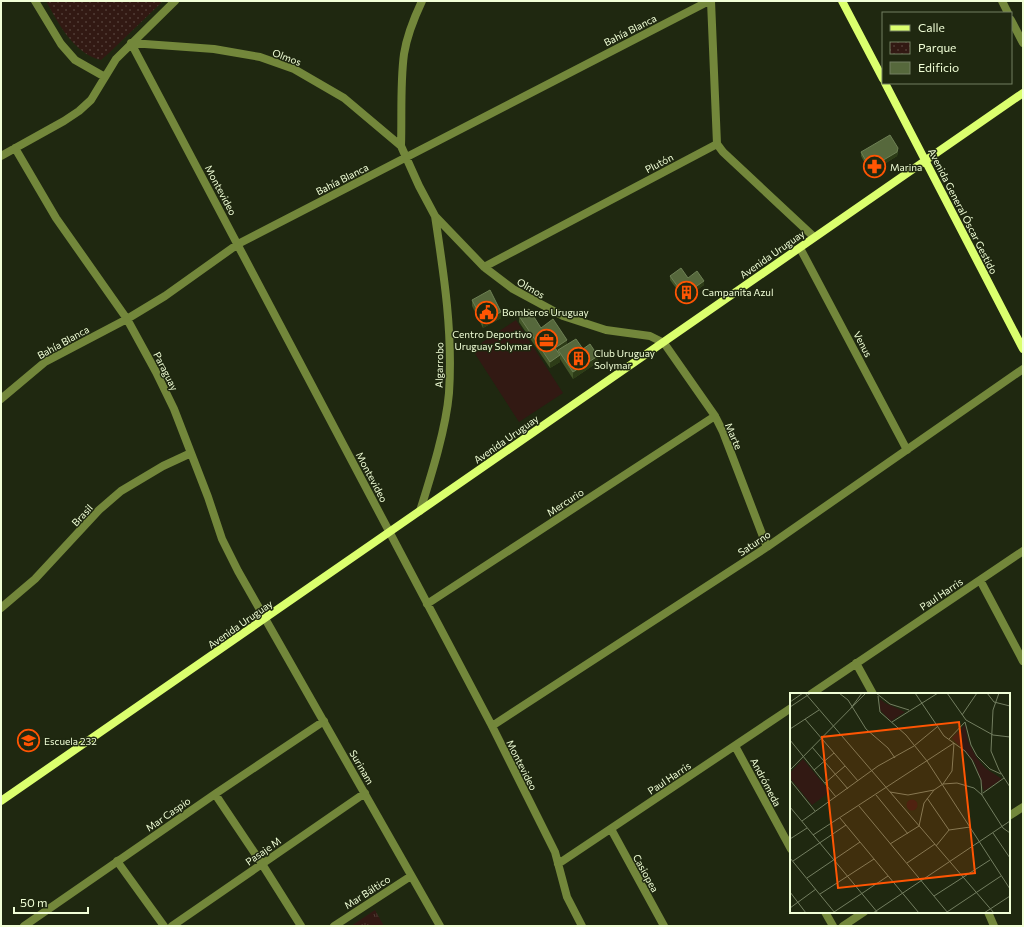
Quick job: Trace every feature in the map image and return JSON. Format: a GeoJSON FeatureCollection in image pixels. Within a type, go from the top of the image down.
{"type":"FeatureCollection","features":[{"type":"Feature","properties":{"kind":"street"},"geometry":{"type":"LineString","coordinates":[[35,1],[61,44],[75,60],[105,77]]}},
{"type":"Feature","properties":{"kind":"street"},"geometry":{"type":"LineString","coordinates":[[1,156],[78,112],[91,100],[116,59],[175,1]]}},
{"type":"Feature","properties":{"kind":"street"},"geometry":{"type":"LineString","coordinates":[[401,146],[404,53],[411,26],[422,1]]}},
{"type":"Feature","properties":{"kind":"street"},"geometry":{"type":"LineString","coordinates":[[710,1],[717,144],[723,152],[814,238]]}},
{"type":"Feature","properties":{"kind":"street","name":"Bahía Blanca"},"geometry":{"type":"LineString","coordinates":[[1,400],[44,362],[127,319],[165,296],[238,244],[710,1]]}},
{"type":"Feature","properties":{"kind":"street"},"geometry":{"type":"LineString","coordinates":[[842,1],[882,77]]}},
{"type":"Feature","properties":{"kind":"street"},"geometry":{"type":"LineString","coordinates":[[1002,1],[1008,12]]}},
{"type":"Feature","properties":{"kind":"street"},"geometry":{"type":"LineString","coordinates":[[1012,22],[1023,43]]}},
{"type":"Feature","properties":{"kind":"street","name":"Olmos"},"geometry":{"type":"LineString","coordinates":[[131,43],[214,50],[260,57],[294,69],[344,98],[401,146],[435,216],[484,267],[513,289],[563,316],[606,330],[650,336],[664,343]]}},
{"type":"Feature","properties":{"kind":"street","name":"Montevideo"},"geometry":{"type":"LineString","coordinates":[[131,43],[492,726],[555,852],[567,897],[582,926]]}},
{"type":"Feature","properties":{"kind":"street","name":"Avenida General Óscar Gestido"},"geometry":{"type":"LineString","coordinates":[[886,84],[1023,349]]}},
{"type":"Feature","properties":{"kind":"street","name":"Avenida Uruguay"},"geometry":{"type":"LineString","coordinates":[[1,801],[266,619],[389,531],[664,343],[1023,93]]}},
{"type":"Feature","properties":{"kind":"street","name":"Plutón"},"geometry":{"type":"LineString","coordinates":[[484,267],[717,144]]}},
{"type":"Feature","properties":{"kind":"street","name":"Paraguay"},"geometry":{"type":"LineString","coordinates":[[15,148],[56,218],[127,319],[159,378],[208,497],[222,539],[238,571],[266,619]]}},
{"type":"Feature","properties":{"kind":"street","name":"Algarrobo"},"geometry":{"type":"LineString","coordinates":[[420,511],[437,451],[449,394],[450,352],[448,312],[435,216]]}},
{"type":"Feature","properties":{"kind":"street","name":"Venus"},"geometry":{"type":"LineString","coordinates":[[800,248],[907,450]]}},
{"type":"Feature","properties":{"kind":"street","name":"Marte"},"geometry":{"type":"LineString","coordinates":[[664,343],[715,416],[723,432],[767,547]]}},
{"type":"Feature","properties":{"kind":"street","name":"Saturno"},"geometry":{"type":"LineString","coordinates":[[492,726],[767,547],[1023,369]]}},
{"type":"Feature","properties":{"kind":"street","name":"Mercurio"},"geometry":{"type":"LineString","coordinates":[[427,604],[715,416]]}},
{"type":"Feature","properties":{"kind":"street","name":"Brasil"},"geometry":{"type":"LineString","coordinates":[[1,608],[35,579],[99,510],[121,491],[163,466],[191,454]]}},
{"type":"Feature","properties":{"kind":"street","name":"Paul Harris"},"geometry":{"type":"LineString","coordinates":[[812,693],[1023,551]]}},
{"type":"Feature","properties":{"kind":"street"},"geometry":{"type":"LineString","coordinates":[[980,580],[1023,661]]}},
{"type":"Feature","properties":{"kind":"street","name":"Surinam"},"geometry":{"type":"LineString","coordinates":[[266,619],[440,926]]}},
{"type":"Feature","properties":{"kind":"street"},"geometry":{"type":"LineString","coordinates":[[856,663],[872,693]]}},
{"type":"Feature","properties":{"kind":"street","name":"Paul Harris"},"geometry":{"type":"LineString","coordinates":[[558,864],[790,709]]}},
{"type":"Feature","properties":{"kind":"street","name":"Mar Caspio"},"geometry":{"type":"LineString","coordinates":[[24,926],[215,794],[324,721]]}},
{"type":"Feature","properties":{"kind":"street","name":"Andrómeda"},"geometry":{"type":"LineString","coordinates":[[735,746],[790,847]]}},
{"type":"Feature","properties":{"kind":"street","name":"Pasaje M"},"geometry":{"type":"LineString","coordinates":[[172,926],[365,793]]}},
{"type":"Feature","properties":{"kind":"street"},"geometry":{"type":"LineString","coordinates":[[215,794],[301,926]]}},
{"type":"Feature","properties":{"kind":"street"},"geometry":{"type":"LineString","coordinates":[[1010,815],[1023,807]]}},
{"type":"Feature","properties":{"kind":"street","name":"Casiopea"},"geometry":{"type":"LineString","coordinates":[[611,829],[664,926]]}},
{"type":"Feature","properties":{"kind":"street"},"geometry":{"type":"LineString","coordinates":[[117,861],[164,926]]}},
{"type":"Feature","properties":{"kind":"street","name":"Mar Báltico"},"geometry":{"type":"LineString","coordinates":[[334,926],[411,876]]}},
{"type":"Feature","properties":{"kind":"street"},"geometry":{"type":"LineString","coordinates":[[826,913],[833,926]]}},
{"type":"Feature","properties":{"kind":"street"},"geometry":{"type":"LineString","coordinates":[[843,926],[862,913]]}},
{"type":"Feature","properties":{"kind":"street"},"geometry":{"type":"LineString","coordinates":[[988,913],[994,926]]}},
{"type":"Feature","properties":{"kind":"green space"},"geometry":{"type":"Polygon","coordinates":[[[46,1],[163,1],[101,60],[82,51],[75,44],[62,28],[46,1]]]}},
{"type":"Feature","properties":{"kind":"green space"},"geometry":{"type":"Polygon","coordinates":[[[516,320],[563,393],[519,422],[472,349],[516,320]]]}},
{"type":"Feature","properties":{"kind":"green space"},"geometry":{"type":"Polygon","coordinates":[[[375,910],[384,926],[351,926],[375,910]]]}},
{"type":"Feature","properties":{"kind":"building"},"geometry":{"type":"Polygon","coordinates":[[[890,135],[898,148],[897,152],[870,168],[861,152],[890,135]]]}},
{"type":"Feature","properties":{"kind":"building","name":"Campanita Azul"},"geometry":{"type":"Polygon","coordinates":[[[681,268],[688,278],[697,271],[704,281],[684,295],[670,276],[681,268]]]}},
{"type":"Feature","properties":{"kind":"building","name":"Bomberos Uruguay"},"geometry":{"type":"Polygon","coordinates":[[[490,290],[501,312],[483,321],[472,300],[490,290]]]}},
{"type":"Feature","properties":{"kind":"building","name":"Centro Deportivo Uruguay Solymar"},"geometry":{"type":"Polygon","coordinates":[[[529,309],[541,328],[553,319],[567,340],[555,348],[560,355],[550,362],[519,316],[529,309]]]}},
{"type":"Feature","properties":{"kind":"building","name":"Club Uruguay Solymar"},"geometry":{"type":"Polygon","coordinates":[[[576,339],[583,349],[590,344],[598,356],[573,372],[558,350],[576,339]]]}},
{"type":"Feature","properties":{"kind":"place","name":"Marina"},"geometry":{"type":"Point","coordinates":[875,167]}},
{"type":"Feature","properties":{"kind":"place","name":"Campanita Azul"},"geometry":{"type":"Point","coordinates":[687,292]}},
{"type":"Feature","properties":{"kind":"place","name":"Bomberos Uruguay"},"geometry":{"type":"Point","coordinates":[486,312]}},
{"type":"Feature","properties":{"kind":"place","name":"Centro Deportivo Uruguay Solymar"},"geometry":{"type":"Point","coordinates":[547,340]}},
{"type":"Feature","properties":{"kind":"place","name":"Club Uruguay Solymar"},"geometry":{"type":"Point","coordinates":[578,359]}},
{"type":"Feature","properties":{"kind":"place","name":"Escuela 232"},"geometry":{"type":"Point","coordinates":[28,741]}}]}
